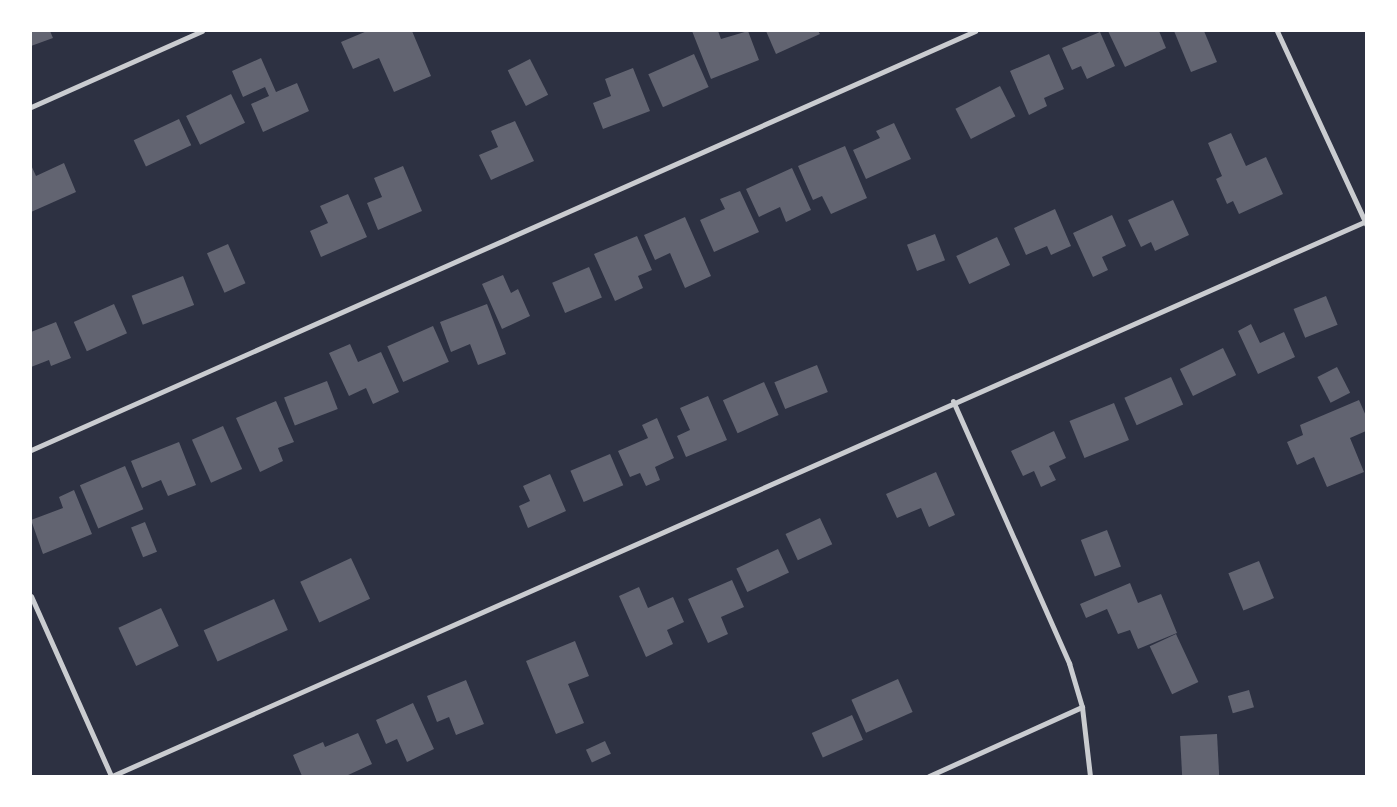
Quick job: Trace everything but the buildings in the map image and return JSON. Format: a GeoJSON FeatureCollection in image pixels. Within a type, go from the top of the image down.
{"type":"FeatureCollection","features":[{"type":"Feature","properties":{"kind":"street"},"geometry":{"type":"LineString","coordinates":[[31,107],[202,31]]}},
{"type":"Feature","properties":{"kind":"street"},"geometry":{"type":"LineString","coordinates":[[31,450],[975,31]]}},
{"type":"Feature","properties":{"kind":"street"},"geometry":{"type":"LineString","coordinates":[[31,596],[112,776],[954,402],[1365,222],[1277,31]]}},
{"type":"Feature","properties":{"kind":"street"},"geometry":{"type":"LineString","coordinates":[[954,402],[1069,663],[1082,707],[1090,776]]}},
{"type":"Feature","properties":{"kind":"street"},"geometry":{"type":"LineString","coordinates":[[928,776],[1082,707]]}}]}
